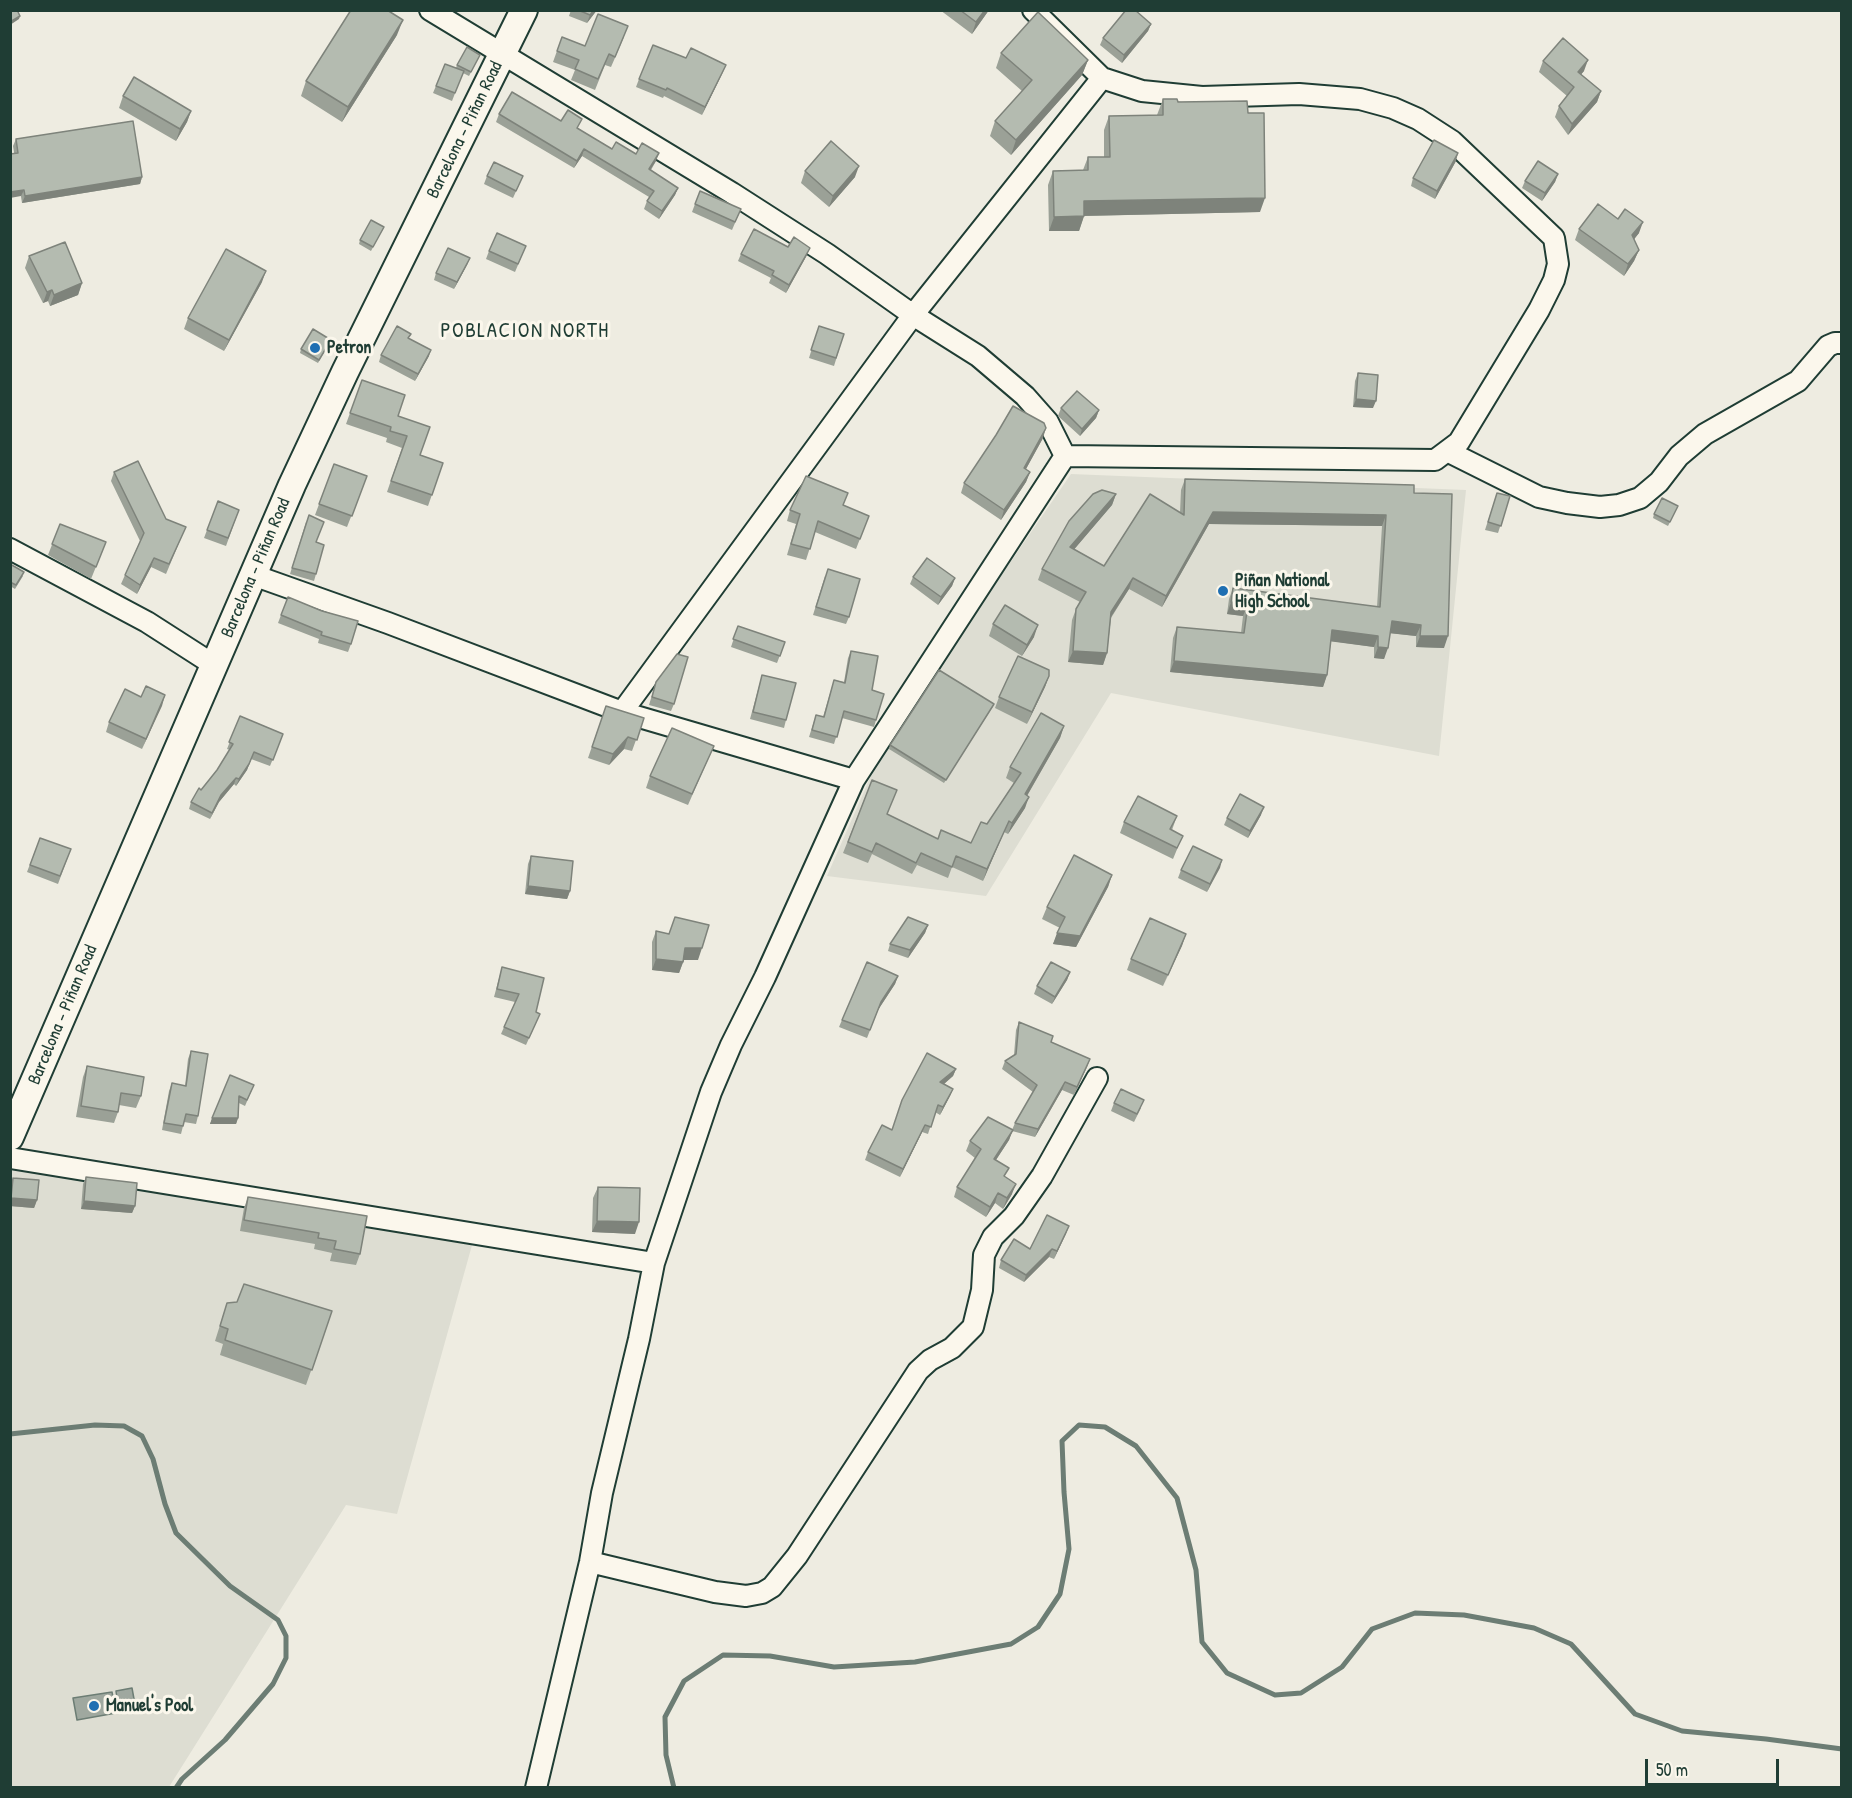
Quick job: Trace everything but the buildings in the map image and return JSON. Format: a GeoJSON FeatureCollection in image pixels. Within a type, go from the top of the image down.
{"type":"FeatureCollection","features":[{"type":"Feature","properties":{"kind":"main road","name":"Barcelona - Piñan Road"},"geometry":{"type":"LineString","coordinates":[[10,1137],[16,1112],[292,485],[345,372],[524,10]]}},
{"type":"Feature","properties":{"kind":"street"},"geometry":{"type":"LineString","coordinates":[[430,10],[732,193],[978,356],[1025,396],[1048,423],[1065,456]]}},
{"type":"Feature","properties":{"kind":"street"},"geometry":{"type":"LineString","coordinates":[[1033,10],[1102,78],[1142,91],[1202,97],[1299,94],[1360,99],[1393,108],[1418,119],[1452,141],[1554,238],[1558,264],[1554,280],[1539,310],[1459,442],[1449,452],[1435,460],[1426,462],[1065,456]]}},
{"type":"Feature","properties":{"kind":"street"},"geometry":{"type":"LineString","coordinates":[[621,712],[913,315],[1102,78]]}},
{"type":"Feature","properties":{"kind":"street"},"geometry":{"type":"LineString","coordinates":[[1449,452],[1539,497],[1600,507],[1619,505],[1640,498],[1650,490],[1679,456],[1705,434],[1798,381],[1828,346],[1842,343]]}},
{"type":"Feature","properties":{"kind":"street"},"geometry":{"type":"LineString","coordinates":[[536,1788],[590,1562],[602,1493],[639,1339],[654,1263],[711,1092],[730,1045],[765,977],[854,780],[1065,456]]}},
{"type":"Feature","properties":{"kind":"street"},"geometry":{"type":"LineString","coordinates":[[10,549],[147,622],[214,665]]}},
{"type":"Feature","properties":{"kind":"street"},"geometry":{"type":"LineString","coordinates":[[253,575],[388,623],[621,712],[854,780]]}},
{"type":"Feature","properties":{"kind":"street"},"geometry":{"type":"LineString","coordinates":[[590,1562],[715,1592],[746,1596],[762,1593],[772,1587],[797,1556],[918,1371],[930,1359],[952,1348],[973,1327],[982,1290],[984,1255],[993,1237],[1014,1216],[1042,1176],[1097,1078]]}},
{"type":"Feature","properties":{"kind":"street"},"geometry":{"type":"LineString","coordinates":[[10,1158],[654,1263]]}},
{"type":"Feature","properties":{"kind":"shaded area","name":"Piñan National High School"},"geometry":{"type":"Polygon","coordinates":[[[1071,474],[1466,490],[1439,756],[1111,693],[986,896],[827,876],[884,746],[1071,474]]]}},
{"type":"Feature","properties":{"kind":"shaded area"},"geometry":{"type":"Polygon","coordinates":[[[15,1165],[474,1238],[397,1514],[346,1505],[169,1787],[11,1788],[10,1176],[15,1165]]]}},
{"type":"Feature","properties":{"kind":"shaded area"},"geometry":{"type":"Polygon","coordinates":[[[132,1688],[136,1710],[119,1713],[116,1691],[132,1688]]]}},
{"type":"Feature","properties":{"kind":"shaded area","name":"Manuel's Pool"},"geometry":{"type":"Polygon","coordinates":[[[112,1692],[116,1713],[77,1720],[73,1698],[112,1692]]]}},
{"type":"Feature","properties":{"kind":"waterway"},"geometry":{"type":"LineString","coordinates":[[10,1434],[95,1425],[124,1426],[142,1436],[153,1459],[165,1504],[176,1533],[230,1586],[278,1620],[286,1636],[286,1658],[273,1684],[225,1740],[182,1779],[176,1788]]}},
{"type":"Feature","properties":{"kind":"waterway"},"geometry":{"type":"LineString","coordinates":[[674,1788],[666,1755],[665,1717],[684,1681],[723,1655],[770,1656],[834,1667],[915,1662],[1011,1644],[1038,1627],[1060,1594],[1069,1549],[1062,1441],[1079,1425],[1105,1427],[1136,1446],[1177,1498],[1196,1570],[1202,1642],[1227,1673],[1275,1695],[1301,1693],[1342,1667],[1372,1629],[1415,1613],[1464,1615],[1534,1628],[1571,1644],[1635,1714],[1682,1731],[1842,1749]]}},
{"type":"Feature","properties":{"kind":"place","name":"Petron"},"geometry":{"type":"Point","coordinates":[315,348]}},
{"type":"Feature","properties":{"kind":"place","name":"Piñan National High School"},"geometry":{"type":"Point","coordinates":[1223,591]}},
{"type":"Feature","properties":{"kind":"place","name":"Manuel's Pool"},"geometry":{"type":"Point","coordinates":[94,1706]}},
{"type":"Feature","properties":{"kind":"district","name":"POBLACION NORTH"},"geometry":{"type":"Point","coordinates":[525,331]}}]}
